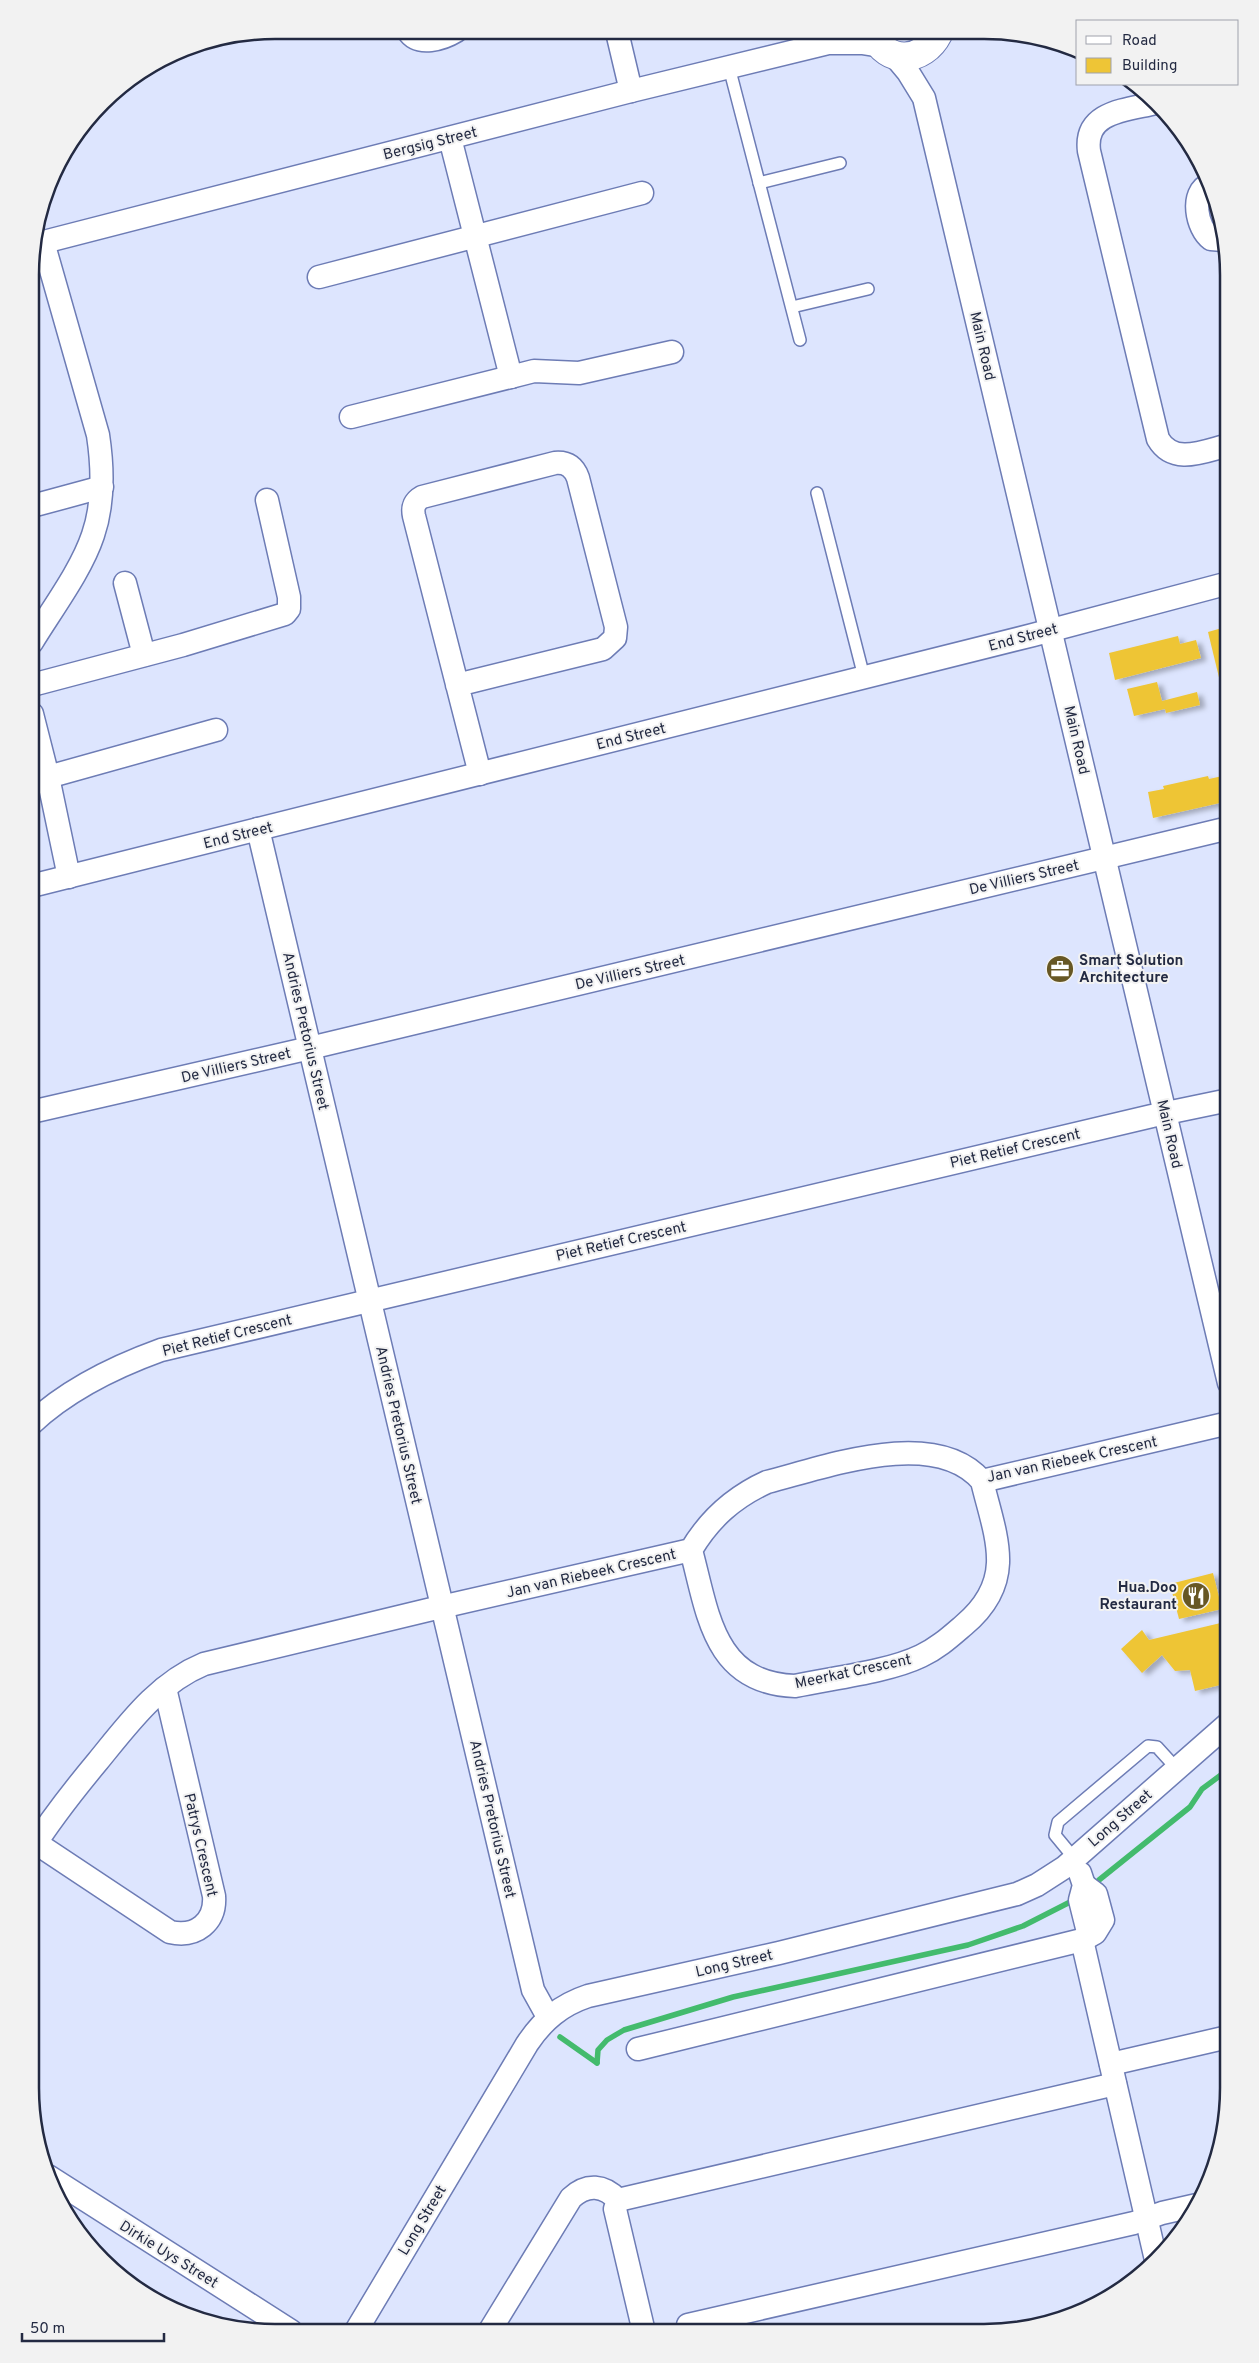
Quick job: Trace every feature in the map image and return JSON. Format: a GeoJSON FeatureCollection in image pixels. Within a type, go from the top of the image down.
{"type":"FeatureCollection","features":[{"type":"Feature","properties":{"kind":"street"},"geometry":{"type":"LineString","coordinates":[[618,39],[631,91]]}},
{"type":"Feature","properties":{"kind":"street","name":"Bergsig Street"},"geometry":{"type":"LineString","coordinates":[[41,243],[832,39]]}},
{"type":"Feature","properties":{"kind":"street","name":"Bergsig Street"},"geometry":{"type":"LineString","coordinates":[[841,39],[883,45]]}},
{"type":"Feature","properties":{"kind":"street"},"geometry":{"type":"LineString","coordinates":[[883,45],[908,57],[916,56],[935,39]]}},
{"type":"Feature","properties":{"kind":"street","name":"Main Road"},"geometry":{"type":"LineString","coordinates":[[924,98],[936,39]]}},
{"type":"Feature","properties":{"kind":"street","name":"Main Road"},"geometry":{"type":"LineString","coordinates":[[883,45],[908,72],[924,98],[1220,1345]]}},
{"type":"Feature","properties":{"kind":"street"},"geometry":{"type":"LineString","coordinates":[[1148,105],[1112,114],[1098,120],[1089,134],[1089,151],[1158,438],[1168,451],[1181,455],[1220,446]]}},
{"type":"Feature","properties":{"kind":"street"},"geometry":{"type":"LineString","coordinates":[[450,138],[511,377]]}},
{"type":"Feature","properties":{"kind":"street"},"geometry":{"type":"LineString","coordinates":[[1203,187],[1197,196],[1203,229],[1211,239],[1217,240]]}},
{"type":"Feature","properties":{"kind":"street"},"geometry":{"type":"LineString","coordinates":[[319,277],[642,193]]}},
{"type":"Feature","properties":{"kind":"street"},"geometry":{"type":"LineString","coordinates":[[39,630],[84,556],[94,534],[102,487],[103,466],[98,436],[40,251]]}},
{"type":"Feature","properties":{"kind":"street"},"geometry":{"type":"LineString","coordinates":[[351,417],[534,371],[579,373],[672,352]]}},
{"type":"Feature","properties":{"kind":"street"},"geometry":{"type":"LineString","coordinates":[[457,685],[603,649],[615,638],[616,627],[578,478],[575,472],[566,464],[555,463],[427,495],[414,503],[414,516],[457,685],[480,774]]}},
{"type":"Feature","properties":{"kind":"street"},"geometry":{"type":"LineString","coordinates":[[39,504],[102,487]]}},
{"type":"Feature","properties":{"kind":"street"},"geometry":{"type":"LineString","coordinates":[[39,683],[278,617],[289,609],[289,597],[267,500]]}},
{"type":"Feature","properties":{"kind":"street"},"geometry":{"type":"LineString","coordinates":[[125,583],[144,655]]}},
{"type":"Feature","properties":{"kind":"street","name":"End Street"},"geometry":{"type":"LineString","coordinates":[[39,884],[864,677],[1220,584]]}},
{"type":"Feature","properties":{"kind":"street"},"geometry":{"type":"LineString","coordinates":[[48,777],[216,730]]}},
{"type":"Feature","properties":{"kind":"street"},"geometry":{"type":"LineString","coordinates":[[39,742],[69,877]]}},
{"type":"Feature","properties":{"kind":"street","name":"Andries Pretorius Street"},"geometry":{"type":"LineString","coordinates":[[258,830],[533,1990],[548,2017]]}},
{"type":"Feature","properties":{"kind":"street","name":"De Villiers Street"},"geometry":{"type":"LineString","coordinates":[[39,1110],[310,1048],[1220,830]]}},
{"type":"Feature","properties":{"kind":"street","name":"Piet Retief Crescent"},"geometry":{"type":"LineString","coordinates":[[39,1418],[81,1386],[134,1360],[161,1350],[1220,1102]]}},
{"type":"Feature","properties":{"kind":"street","name":"Jan van Riebeek Crescent"},"geometry":{"type":"LineString","coordinates":[[39,1838],[52,1817],[147,1703],[164,1688],[190,1670],[204,1664],[690,1550],[723,1508],[752,1488],[767,1482],[879,1453],[920,1454],[958,1462],[975,1473],[982,1481],[1220,1426]]}},
{"type":"Feature","properties":{"kind":"street","name":"Meerkat Crescent"},"geometry":{"type":"LineString","coordinates":[[690,1550],[719,1644],[734,1663],[753,1677],[774,1684],[795,1686],[902,1663],[939,1646],[970,1620],[986,1602],[991,1591],[997,1574],[998,1551],[982,1481]]}},
{"type":"Feature","properties":{"kind":"street","name":"Patrys Crescent"},"geometry":{"type":"LineString","coordinates":[[39,1852],[170,1932],[179,1934],[196,1932],[209,1920],[213,1913],[214,1896],[164,1688]]}},
{"type":"Feature","properties":{"kind":"street","name":"Long Street"},"geometry":{"type":"LineString","coordinates":[[360,2324],[526,2044],[548,2017],[574,2000],[588,1996],[996,1901],[1037,1885],[1074,1858],[1220,1731]]}},
{"type":"Feature","properties":{"kind":"street"},"geometry":{"type":"LineString","coordinates":[[1074,1858],[1084,1885],[1080,1900],[1113,2074],[1154,2252]]}},
{"type":"Feature","properties":{"kind":"street"},"geometry":{"type":"LineString","coordinates":[[638,2049],[1086,1938]]}},
{"type":"Feature","properties":{"kind":"street"},"geometry":{"type":"LineString","coordinates":[[618,2200],[1113,2074],[1220,2039]]}},
{"type":"Feature","properties":{"kind":"street","name":"Dirkie Uys Street"},"geometry":{"type":"LineString","coordinates":[[59,2183],[280,2324]]}},
{"type":"Feature","properties":{"kind":"street"},"geometry":{"type":"LineString","coordinates":[[494,2324],[571,2198],[582,2190],[598,2187],[606,2190],[618,2200]]}},
{"type":"Feature","properties":{"kind":"street"},"geometry":{"type":"LineString","coordinates":[[618,2200],[615,2209],[640,2324]]}},
{"type":"Feature","properties":{"kind":"street"},"geometry":{"type":"LineString","coordinates":[[697,2324],[1134,2223],[1188,2207]]}},
{"type":"Feature","properties":{"kind":"lane"},"geometry":{"type":"LineString","coordinates":[[729,67],[800,340]]}},
{"type":"Feature","properties":{"kind":"lane"},"geometry":{"type":"LineString","coordinates":[[760,183],[840,163]]}},
{"type":"Feature","properties":{"kind":"lane"},"geometry":{"type":"LineString","coordinates":[[792,308],[868,289]]}},
{"type":"Feature","properties":{"kind":"lane"},"geometry":{"type":"LineString","coordinates":[[817,493],[864,677]]}},
{"type":"Feature","properties":{"kind":"lane"},"geometry":{"type":"LineString","coordinates":[[1074,1858],[1054,1834],[1058,1822],[1148,1746],[1156,1747],[1177,1769]]}},
{"type":"Feature","properties":{"kind":"building"},"geometry":{"type":"Polygon","coordinates":[[[1220,629],[1220,682],[1208,632],[1220,629]]]}},
{"type":"Feature","properties":{"kind":"building"},"geometry":{"type":"Polygon","coordinates":[[[1178,636],[1180,644],[1196,640],[1201,658],[1115,680],[1109,653],[1178,636]]]}},
{"type":"Feature","properties":{"kind":"building"},"geometry":{"type":"Polygon","coordinates":[[[1157,682],[1162,701],[1197,692],[1200,705],[1166,713],[1165,709],[1134,716],[1127,689],[1157,682]]]}},
{"type":"Feature","properties":{"kind":"building"},"geometry":{"type":"Polygon","coordinates":[[[1208,776],[1209,779],[1220,777],[1220,803],[1153,818],[1148,792],[1164,789],[1163,786],[1208,776]]]}},
{"type":"Feature","properties":{"kind":"building","name":"Hua.Doo Restaurant"},"geometry":{"type":"Polygon","coordinates":[[[1213,1573],[1220,1601],[1220,1609],[1179,1619],[1170,1584],[1213,1573]]]}},
{"type":"Feature","properties":{"kind":"building"},"geometry":{"type":"Polygon","coordinates":[[[1220,1623],[1220,1685],[1195,1691],[1190,1670],[1175,1671],[1162,1655],[1142,1673],[1121,1649],[1142,1630],[1149,1640],[1220,1623]]]}},
{"type":"Feature","properties":{"kind":"waterway"},"geometry":{"type":"LineString","coordinates":[[1099,1880],[1190,1807],[1202,1789],[1220,1776]]}},
{"type":"Feature","properties":{"kind":"waterway"},"geometry":{"type":"LineString","coordinates":[[597,2063],[598,2050],[607,2040],[624,2030],[733,1997],[968,1945],[1023,1926],[1074,1900]]}},
{"type":"Feature","properties":{"kind":"waterway"},"geometry":{"type":"LineString","coordinates":[[560,2037],[597,2063]]}},
{"type":"Feature","properties":{"kind":"place","name":"Smart Solution Architecture"},"geometry":{"type":"Point","coordinates":[1060,969]}},
{"type":"Feature","properties":{"kind":"place","name":"Hua.Doo Restaurant"},"geometry":{"type":"Point","coordinates":[1196,1596]}}]}
